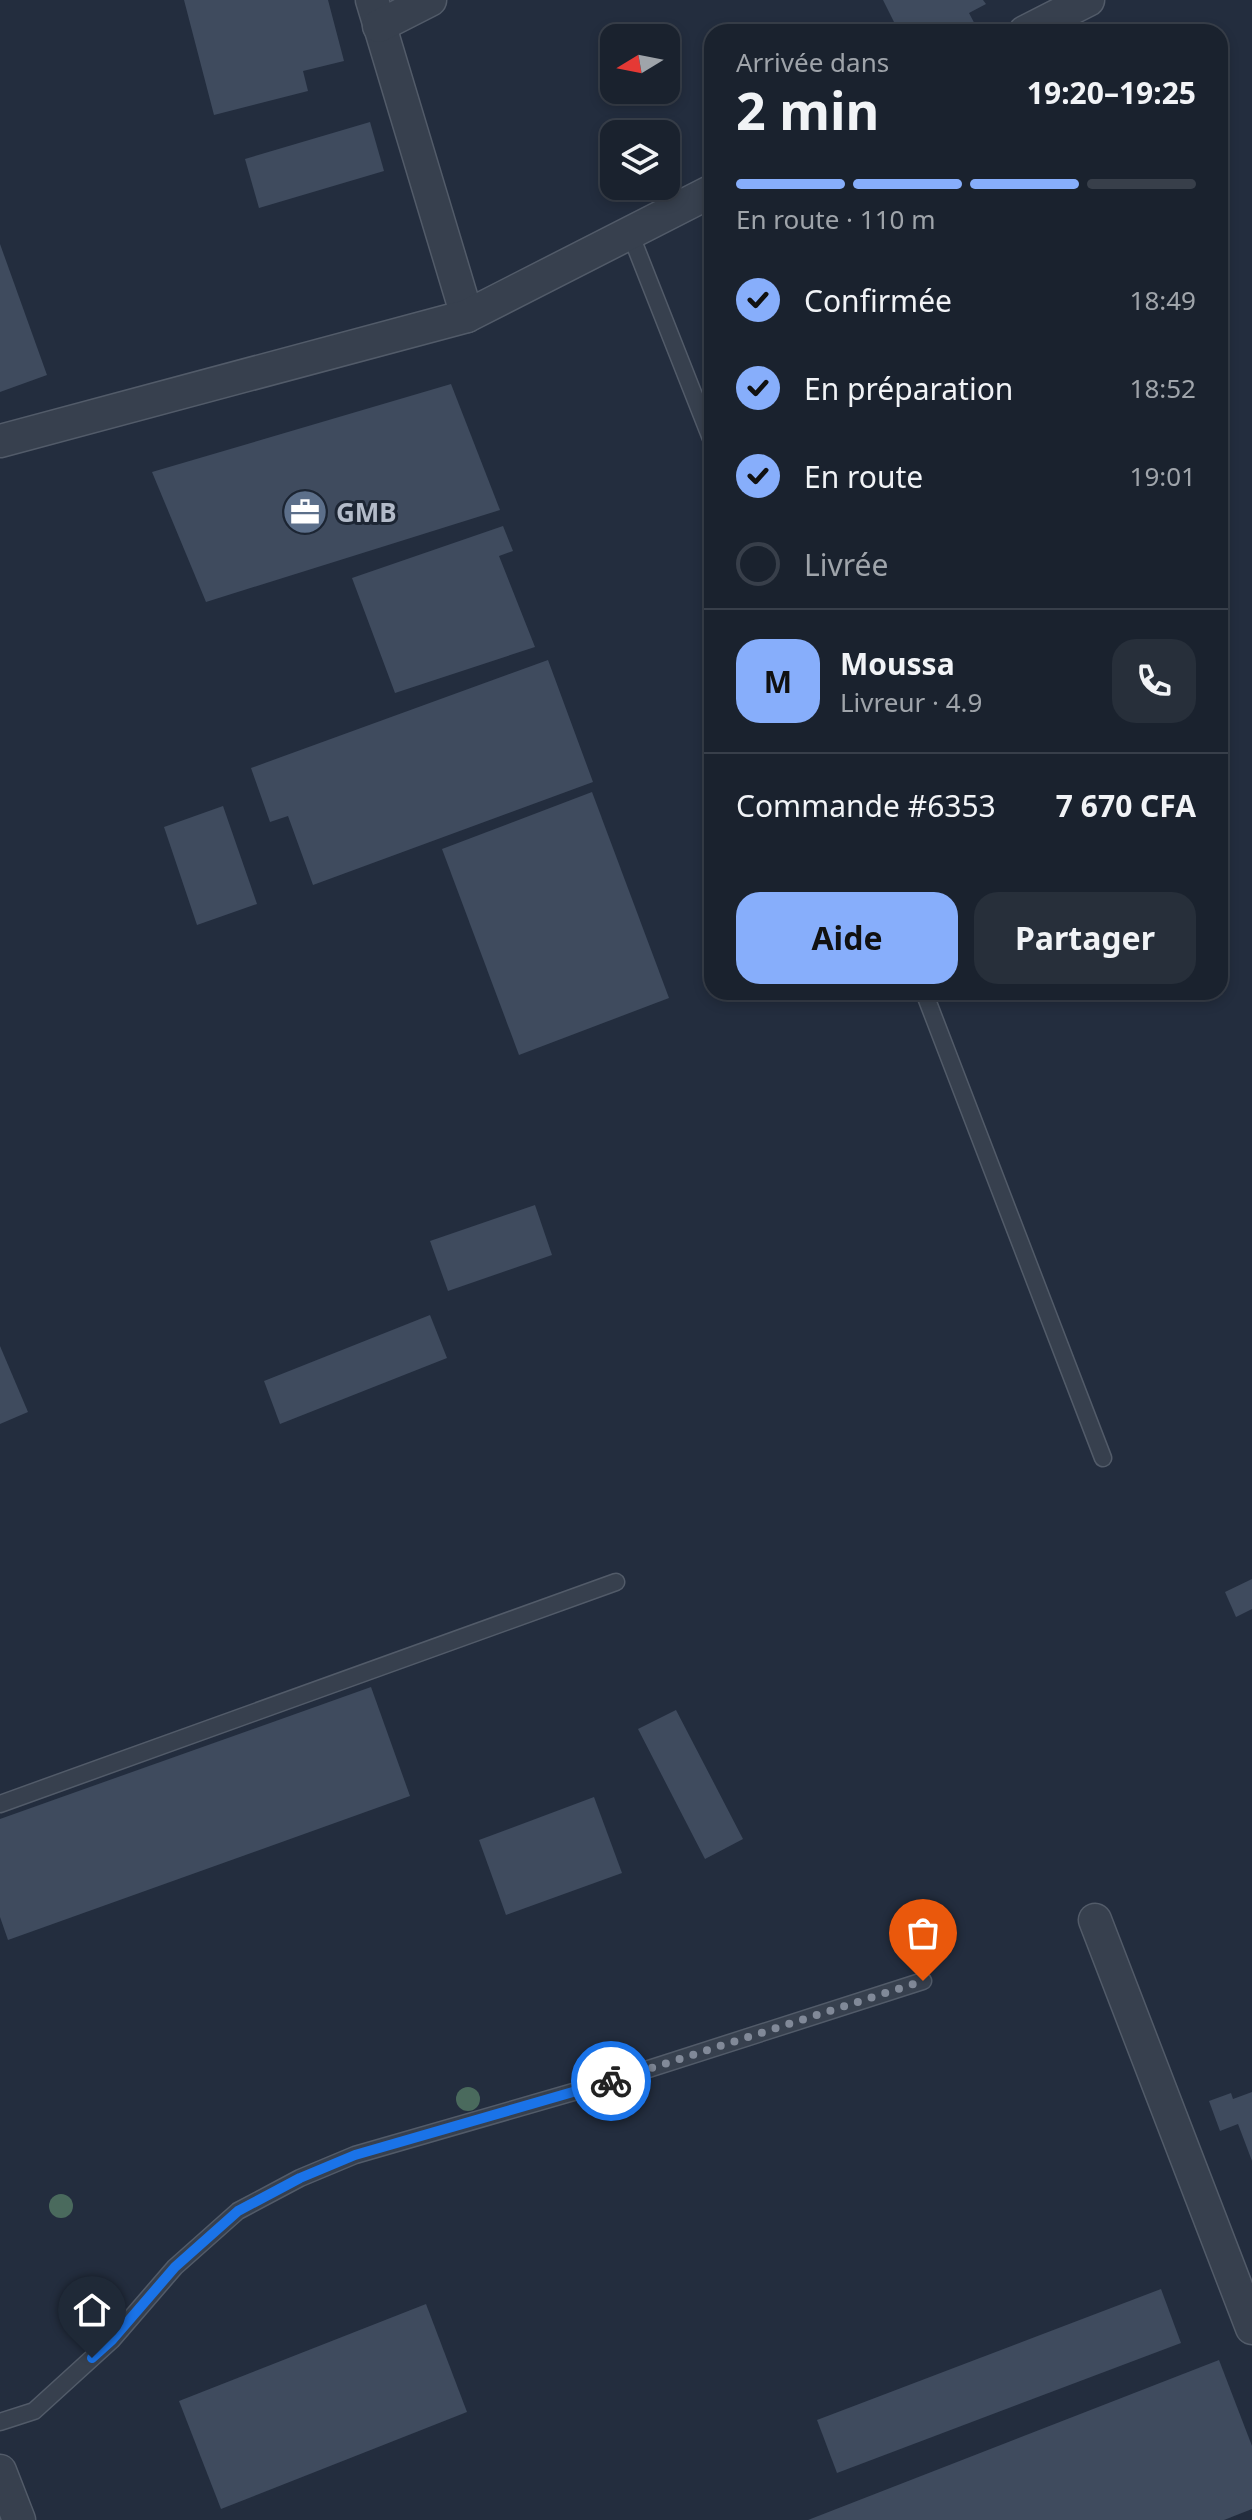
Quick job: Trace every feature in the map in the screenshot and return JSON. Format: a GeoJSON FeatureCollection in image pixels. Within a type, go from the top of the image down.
{"type":"FeatureCollection","features":[{"type":"Feature","properties":{"kind":"street"},"geometry":{"type":"LineString","coordinates":[[430,0],[376,13],[467,316]]}},
{"type":"Feature","properties":{"kind":"street"},"geometry":{"type":"LineString","coordinates":[[1041,24],[1088,0]]}},
{"type":"Feature","properties":{"kind":"street"},"geometry":{"type":"LineString","coordinates":[[0,441],[467,316],[704,195]]}},
{"type":"Feature","properties":{"kind":"street"},"geometry":{"type":"LineString","coordinates":[[1095,1920],[1252,2328]]}},
{"type":"Feature","properties":{"kind":"street"},"geometry":{"type":"LineString","coordinates":[[0,2471],[19,2520]]}},
{"type":"Feature","properties":{"kind":"lane"},"geometry":{"type":"LineString","coordinates":[[630,233],[704,421]]}},
{"type":"Feature","properties":{"kind":"lane"},"geometry":{"type":"LineString","coordinates":[[927,1000],[1103,1458]]}},
{"type":"Feature","properties":{"kind":"lane"},"geometry":{"type":"LineString","coordinates":[[0,1804],[616,1582]]}},
{"type":"Feature","properties":{"kind":"lane"},"geometry":{"type":"LineString","coordinates":[[0,2422],[34,2411],[112,2340],[175,2267],[238,2211],[300,2178],[355,2155],[608,2082],[923,1981]]}},
{"type":"Feature","properties":{"kind":"building"},"geometry":{"type":"Polygon","coordinates":[[[184,0],[328,0],[344,61],[303,71],[308,91],[214,115],[184,0]]]}},
{"type":"Feature","properties":{"kind":"building"},"geometry":{"type":"Polygon","coordinates":[[[883,0],[983,0],[986,4],[969,13],[975,24],[895,24],[883,0]]]}},
{"type":"Feature","properties":{"kind":"building"},"geometry":{"type":"Polygon","coordinates":[[[370,122],[384,171],[259,208],[245,159],[370,122]]]}},
{"type":"Feature","properties":{"kind":"building"},"geometry":{"type":"Polygon","coordinates":[[[0,244],[47,375],[0,392],[0,244]]]}},
{"type":"Feature","properties":{"kind":"building"},"geometry":{"type":"Polygon","coordinates":[[[451,384],[500,510],[206,602],[152,472],[451,384]]]}},
{"type":"Feature","properties":{"kind":"building"},"geometry":{"type":"Polygon","coordinates":[[[503,526],[513,551],[499,556],[535,647],[395,693],[352,578],[503,526]]]}},
{"type":"Feature","properties":{"kind":"building"},"geometry":{"type":"Polygon","coordinates":[[[548,660],[593,782],[313,885],[288,816],[270,822],[251,768],[548,660]]]}},
{"type":"Feature","properties":{"kind":"building"},"geometry":{"type":"Polygon","coordinates":[[[592,792],[669,998],[519,1055],[442,849],[592,792]]]}},
{"type":"Feature","properties":{"kind":"building"},"geometry":{"type":"Polygon","coordinates":[[[223,806],[257,904],[197,925],[164,827],[223,806]]]}},
{"type":"Feature","properties":{"kind":"building"},"geometry":{"type":"Polygon","coordinates":[[[535,1205],[552,1255],[448,1291],[430,1241],[535,1205]]]}},
{"type":"Feature","properties":{"kind":"building"},"geometry":{"type":"Polygon","coordinates":[[[430,1315],[447,1358],[280,1424],[264,1381],[430,1315]]]}},
{"type":"Feature","properties":{"kind":"building"},"geometry":{"type":"Polygon","coordinates":[[[0,1346],[28,1412],[0,1424],[0,1346]]]}},
{"type":"Feature","properties":{"kind":"building"},"geometry":{"type":"Polygon","coordinates":[[[1252,1579],[1252,1609],[1236,1617],[1225,1592],[1252,1579]]]}},
{"type":"Feature","properties":{"kind":"building"},"geometry":{"type":"Polygon","coordinates":[[[371,1687],[410,1796],[8,1940],[0,1917],[0,1819],[371,1687]]]}},
{"type":"Feature","properties":{"kind":"building"},"geometry":{"type":"Polygon","coordinates":[[[676,1710],[743,1839],[705,1859],[638,1729],[676,1710]]]}},
{"type":"Feature","properties":{"kind":"building"},"geometry":{"type":"Polygon","coordinates":[[[594,1797],[622,1873],[506,1915],[479,1840],[594,1797]]]}},
{"type":"Feature","properties":{"kind":"building"},"geometry":{"type":"Polygon","coordinates":[[[1252,2092],[1252,2161],[1238,2124],[1220,2131],[1209,2101],[1231,2093],[1233,2099],[1252,2092]]]}},
{"type":"Feature","properties":{"kind":"building"},"geometry":{"type":"Polygon","coordinates":[[[1161,2289],[1181,2343],[837,2473],[817,2420],[1161,2289]]]}},
{"type":"Feature","properties":{"kind":"building"},"geometry":{"type":"Polygon","coordinates":[[[426,2304],[467,2412],[221,2509],[179,2401],[426,2304]]]}},
{"type":"Feature","properties":{"kind":"building"},"geometry":{"type":"Polygon","coordinates":[[[1219,2360],[1252,2446],[1252,2509],[1224,2520],[808,2520],[1219,2360]]]}},
{"type":"Feature","properties":{"kind":"way so far"},"geometry":{"type":"LineString","coordinates":[[611,2081],[923,1981]]}},
{"type":"Feature","properties":{"kind":"place","name":"GMB"},"geometry":{"type":"Point","coordinates":[305,512]}},
{"type":"Feature","properties":{"kind":"route"},"geometry":{"type":"LineString","coordinates":[[92,2358],[112,2340],[175,2267],[238,2211],[300,2178],[355,2155],[611,2081]]}}]}
